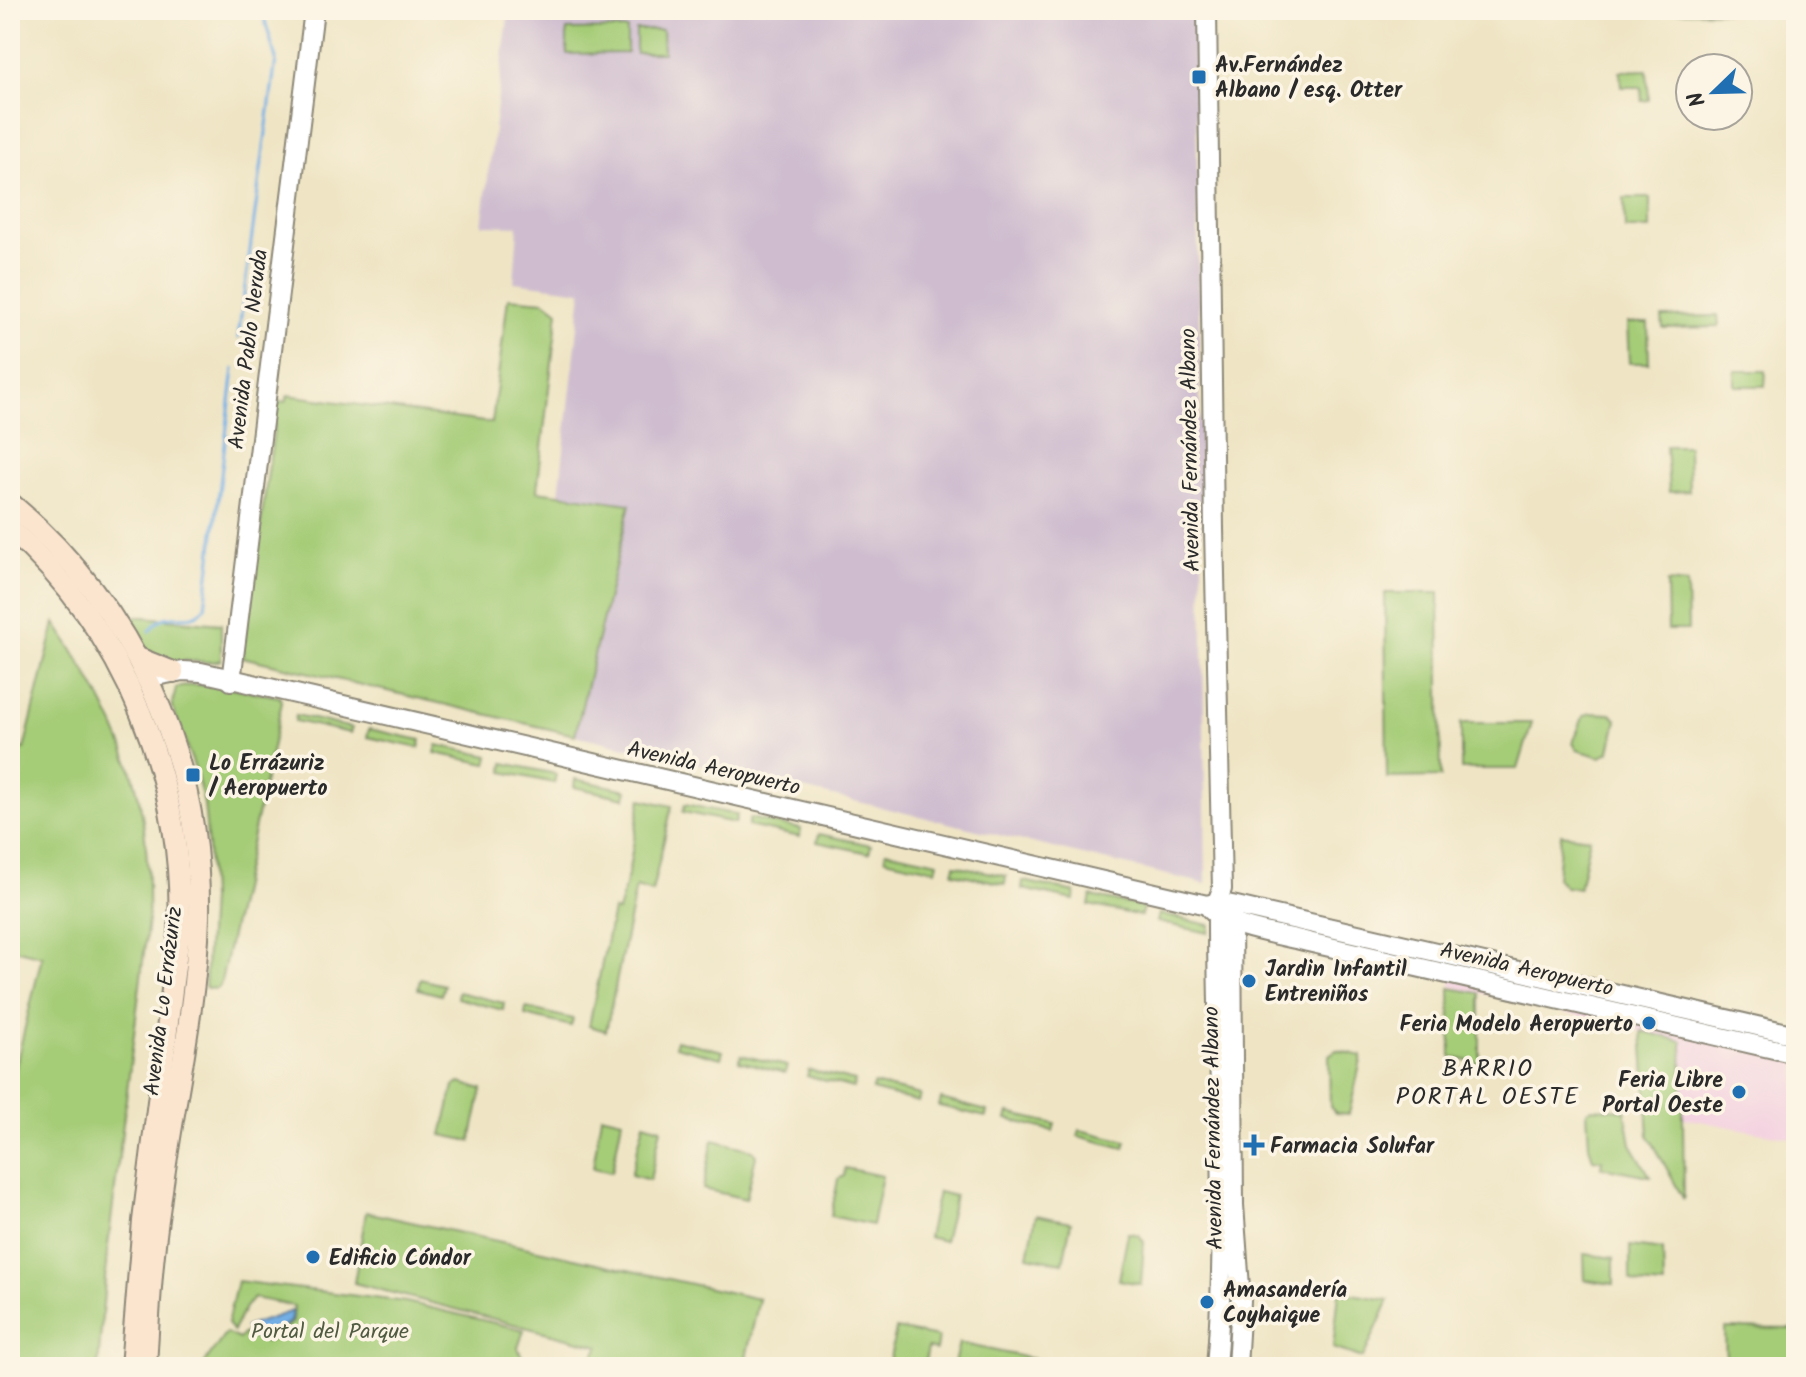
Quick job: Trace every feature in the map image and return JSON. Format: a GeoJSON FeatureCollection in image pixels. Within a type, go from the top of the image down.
{"type":"FeatureCollection","features":[{"type":"Feature","properties":{"kind":"main road","name":"Avenida Lo Errázuriz"},"geometry":{"type":"LineString","coordinates":[[10,503],[86,578],[110,610],[138,658],[142,690],[178,853],[180,911],[140,1248],[131,1367]]}},
{"type":"Feature","properties":{"kind":"main road","name":"Avenida Lo Errázuriz"},"geometry":{"type":"LineString","coordinates":[[10,529],[79,604],[142,690],[173,744],[188,802],[197,871],[199,919],[192,993],[154,1247],[146,1367]]}},
{"type":"Feature","properties":{"kind":"main road"},"geometry":{"type":"LineString","coordinates":[[138,658],[173,672]]}},
{"type":"Feature","properties":{"kind":"street","name":"Avenida Fernández Albano"},"geometry":{"type":"LineString","coordinates":[[1207,10],[1221,906],[1220,1323],[1216,1367]]}},
{"type":"Feature","properties":{"kind":"street","name":"Avenida Pablo Neruda"},"geometry":{"type":"LineString","coordinates":[[231,681],[315,14]]}},
{"type":"Feature","properties":{"kind":"street","name":"Avenida Aeropuerto"},"geometry":{"type":"LineString","coordinates":[[142,690],[173,672],[192,671],[1796,1035]]}},
{"type":"Feature","properties":{"kind":"street","name":"Avenida Aeropuerto"},"geometry":{"type":"LineString","coordinates":[[142,690],[210,676]]}},
{"type":"Feature","properties":{"kind":"street","name":"Avenida Fernández Albano"},"geometry":{"type":"LineString","coordinates":[[1221,906],[1241,1301],[1237,1367]]}},
{"type":"Feature","properties":{"kind":"street","name":"Avenida Aeropuerto"},"geometry":{"type":"LineString","coordinates":[[1221,906],[1320,945],[1796,1054]]}},
{"type":"Feature","properties":{"kind":"shaded area"},"geometry":{"type":"Polygon","coordinates":[[[509,10],[1195,10],[1206,884],[575,735],[630,505],[559,494],[582,291],[514,282],[518,226],[482,225],[509,10]]]}},
{"type":"Feature","properties":{"kind":"shaded area"},"geometry":{"type":"Polygon","coordinates":[[[1453,968],[1582,995],[1796,1048],[1796,1139],[1683,1118],[1682,1041],[1451,986],[1453,968]]]}},
{"type":"Feature","properties":{"kind":"green space"},"geometry":{"type":"Polygon","coordinates":[[[1796,10],[1796,11],[1582,12],[1796,10]]]}},
{"type":"Feature","properties":{"kind":"green space"},"geometry":{"type":"Polygon","coordinates":[[[627,29],[627,53],[567,54],[567,30],[627,29]]]}},
{"type":"Feature","properties":{"kind":"green space"},"geometry":{"type":"Polygon","coordinates":[[[636,30],[662,30],[663,53],[636,53],[636,30]]]}},
{"type":"Feature","properties":{"kind":"green space"},"geometry":{"type":"Polygon","coordinates":[[[1647,70],[1649,100],[1642,101],[1641,87],[1621,87],[1620,71],[1647,70]]]}},
{"type":"Feature","properties":{"kind":"green space"},"geometry":{"type":"Polygon","coordinates":[[[1624,198],[1650,198],[1650,229],[1625,229],[1624,198]]]}},
{"type":"Feature","properties":{"kind":"green space"},"geometry":{"type":"Polygon","coordinates":[[[508,298],[545,301],[558,311],[537,491],[630,504],[575,735],[242,657],[278,401],[286,402],[288,395],[492,423],[508,298]]]}},
{"type":"Feature","properties":{"kind":"green space"},"geometry":{"type":"Polygon","coordinates":[[[1718,316],[1719,327],[1663,328],[1662,317],[1718,316]]]}},
{"type":"Feature","properties":{"kind":"green space"},"geometry":{"type":"Polygon","coordinates":[[[1627,323],[1648,323],[1649,363],[1629,363],[1627,323]]]}},
{"type":"Feature","properties":{"kind":"green space"},"geometry":{"type":"Polygon","coordinates":[[[1735,371],[1766,371],[1765,386],[1735,386],[1735,371]]]}},
{"type":"Feature","properties":{"kind":"green space"},"geometry":{"type":"Polygon","coordinates":[[[1666,446],[1688,446],[1689,491],[1669,492],[1666,446]]]}},
{"type":"Feature","properties":{"kind":"green space"},"geometry":{"type":"Polygon","coordinates":[[[1667,582],[1687,584],[1688,630],[1668,630],[1667,582]]]}},
{"type":"Feature","properties":{"kind":"green space"},"geometry":{"type":"Polygon","coordinates":[[[1385,593],[1439,593],[1441,777],[1387,778],[1385,593]]]}},
{"type":"Feature","properties":{"kind":"green space"},"geometry":{"type":"Polygon","coordinates":[[[132,616],[221,624],[221,660],[169,663],[156,659],[141,644],[132,616]]]}},
{"type":"Feature","properties":{"kind":"green space"},"geometry":{"type":"Polygon","coordinates":[[[55,623],[103,703],[131,768],[145,838],[148,920],[107,1254],[98,1367],[10,1367],[10,1090],[42,956],[10,948],[10,746],[24,749],[55,623]]]}},
{"type":"Feature","properties":{"kind":"green space"},"geometry":{"type":"Polygon","coordinates":[[[217,685],[280,697],[282,702],[220,986],[216,989],[205,986],[210,899],[204,804],[172,706],[176,688],[217,685]]]}},
{"type":"Feature","properties":{"kind":"green space"},"geometry":{"type":"Polygon","coordinates":[[[1590,713],[1611,714],[1617,720],[1610,751],[1601,757],[1577,750],[1573,743],[1583,717],[1590,713]]]}},
{"type":"Feature","properties":{"kind":"green space"},"geometry":{"type":"Polygon","coordinates":[[[296,715],[352,728],[350,733],[295,721],[296,715]]]}},
{"type":"Feature","properties":{"kind":"green space"},"geometry":{"type":"Polygon","coordinates":[[[1461,723],[1532,723],[1518,769],[1461,769],[1461,723]]]}},
{"type":"Feature","properties":{"kind":"green space"},"geometry":{"type":"Polygon","coordinates":[[[369,729],[421,740],[419,748],[367,737],[369,729]]]}},
{"type":"Feature","properties":{"kind":"green space"},"geometry":{"type":"Polygon","coordinates":[[[437,745],[489,756],[487,764],[435,753],[437,745]]]}},
{"type":"Feature","properties":{"kind":"green space"},"geometry":{"type":"Polygon","coordinates":[[[504,763],[556,774],[554,783],[503,772],[504,763]]]}},
{"type":"Feature","properties":{"kind":"green space"},"geometry":{"type":"Polygon","coordinates":[[[575,779],[627,790],[625,798],[574,787],[575,779]]]}},
{"type":"Feature","properties":{"kind":"green space"},"geometry":{"type":"Polygon","coordinates":[[[641,799],[672,806],[652,892],[636,887],[606,1031],[589,1026],[613,910],[618,912],[628,875],[641,799]]]}},
{"type":"Feature","properties":{"kind":"green space"},"geometry":{"type":"Polygon","coordinates":[[[685,804],[737,815],[735,823],[683,812],[685,804]]]}},
{"type":"Feature","properties":{"kind":"green space"},"geometry":{"type":"Polygon","coordinates":[[[750,818],[801,829],[800,837],[748,826],[750,818]]]}},
{"type":"Feature","properties":{"kind":"green space"},"geometry":{"type":"Polygon","coordinates":[[[819,834],[871,845],[869,853],[817,842],[819,834]]]}},
{"type":"Feature","properties":{"kind":"green space"},"geometry":{"type":"Polygon","coordinates":[[[1561,834],[1590,838],[1579,888],[1565,887],[1557,878],[1561,834]]]}},
{"type":"Feature","properties":{"kind":"green space"},"geometry":{"type":"Polygon","coordinates":[[[886,851],[938,862],[936,870],[885,859],[886,851]]]}},
{"type":"Feature","properties":{"kind":"green space"},"geometry":{"type":"Polygon","coordinates":[[[955,865],[1006,876],[1005,884],[953,873],[955,865]]]}},
{"type":"Feature","properties":{"kind":"green space"},"geometry":{"type":"Polygon","coordinates":[[[1023,881],[1075,892],[1074,900],[1022,889],[1023,881]]]}},
{"type":"Feature","properties":{"kind":"green space"},"geometry":{"type":"Polygon","coordinates":[[[1091,896],[1143,907],[1141,916],[1089,905],[1091,896]]]}},
{"type":"Feature","properties":{"kind":"green space"},"geometry":{"type":"Polygon","coordinates":[[[1159,914],[1210,925],[1209,933],[1157,922],[1159,914]]]}},
{"type":"Feature","properties":{"kind":"green space"},"geometry":{"type":"Polygon","coordinates":[[[420,979],[444,985],[441,995],[418,989],[420,979]]]}},
{"type":"Feature","properties":{"kind":"green space"},"geometry":{"type":"Polygon","coordinates":[[[1450,988],[1480,993],[1480,1063],[1451,1057],[1450,988]]]}},
{"type":"Feature","properties":{"kind":"green space"},"geometry":{"type":"Polygon","coordinates":[[[458,992],[504,1003],[503,1010],[457,998],[458,992]]]}},
{"type":"Feature","properties":{"kind":"green space"},"geometry":{"type":"Polygon","coordinates":[[[526,1008],[573,1019],[571,1026],[525,1015],[526,1008]]]}},
{"type":"Feature","properties":{"kind":"green space"},"geometry":{"type":"Polygon","coordinates":[[[1642,1031],[1682,1041],[1684,1200],[1649,1136],[1642,1031]]]}},
{"type":"Feature","properties":{"kind":"green space"},"geometry":{"type":"Polygon","coordinates":[[[676,1040],[723,1051],[721,1058],[675,1046],[676,1040]]]}},
{"type":"Feature","properties":{"kind":"green space"},"geometry":{"type":"Polygon","coordinates":[[[1336,1050],[1362,1056],[1349,1114],[1336,1113],[1330,1107],[1329,1055],[1336,1050]]]}},
{"type":"Feature","properties":{"kind":"green space"},"geometry":{"type":"Polygon","coordinates":[[[741,1055],[787,1066],[785,1073],[739,1061],[741,1055]]]}},
{"type":"Feature","properties":{"kind":"green space"},"geometry":{"type":"Polygon","coordinates":[[[809,1070],[855,1081],[853,1088],[807,1076],[809,1070]]]}},
{"type":"Feature","properties":{"kind":"green space"},"geometry":{"type":"Polygon","coordinates":[[[460,1083],[482,1089],[471,1141],[442,1135],[454,1086],[460,1083]]]}},
{"type":"Feature","properties":{"kind":"green space"},"geometry":{"type":"Polygon","coordinates":[[[874,1084],[920,1095],[918,1102],[872,1090],[874,1084]]]}},
{"type":"Feature","properties":{"kind":"green space"},"geometry":{"type":"Polygon","coordinates":[[[941,1099],[987,1111],[986,1117],[939,1106],[941,1099]]]}},
{"type":"Feature","properties":{"kind":"green space"},"geometry":{"type":"Polygon","coordinates":[[[1592,1108],[1625,1110],[1631,1144],[1650,1176],[1601,1167],[1602,1160],[1593,1159],[1587,1111],[1592,1108]]]}},
{"type":"Feature","properties":{"kind":"green space"},"geometry":{"type":"Polygon","coordinates":[[[1009,1113],[1055,1124],[1053,1131],[1007,1119],[1009,1113]]]}},
{"type":"Feature","properties":{"kind":"green space"},"geometry":{"type":"Polygon","coordinates":[[[601,1115],[622,1120],[612,1172],[593,1168],[601,1115]]]}},
{"type":"Feature","properties":{"kind":"green space"},"geometry":{"type":"Polygon","coordinates":[[[644,1123],[661,1128],[650,1180],[631,1175],[644,1123]]]}},
{"type":"Feature","properties":{"kind":"green space"},"geometry":{"type":"Polygon","coordinates":[[[1080,1130],[1126,1141],[1124,1148],[1078,1136],[1080,1130]]]}},
{"type":"Feature","properties":{"kind":"green space"},"geometry":{"type":"Polygon","coordinates":[[[713,1140],[753,1150],[756,1156],[746,1199],[703,1189],[713,1140]]]}},
{"type":"Feature","properties":{"kind":"green space"},"geometry":{"type":"Polygon","coordinates":[[[845,1168],[882,1176],[872,1225],[831,1216],[838,1179],[844,1176],[845,1168]]]}},
{"type":"Feature","properties":{"kind":"green space"},"geometry":{"type":"Polygon","coordinates":[[[938,1192],[955,1196],[944,1241],[928,1237],[938,1192]]]}},
{"type":"Feature","properties":{"kind":"green space"},"geometry":{"type":"Polygon","coordinates":[[[366,1212],[759,1299],[744,1367],[588,1367],[599,1346],[354,1283],[366,1212]]]}},
{"type":"Feature","properties":{"kind":"green space"},"geometry":{"type":"Polygon","coordinates":[[[1036,1215],[1071,1222],[1063,1263],[1028,1256],[1036,1215]]]}},
{"type":"Feature","properties":{"kind":"green space"},"geometry":{"type":"Polygon","coordinates":[[[1128,1233],[1139,1235],[1144,1242],[1141,1284],[1119,1280],[1128,1233]]]}},
{"type":"Feature","properties":{"kind":"green space"},"geometry":{"type":"Polygon","coordinates":[[[1630,1246],[1663,1250],[1664,1286],[1638,1284],[1630,1280],[1630,1246]]]}},
{"type":"Feature","properties":{"kind":"green space"},"geometry":{"type":"Polygon","coordinates":[[[1584,1254],[1614,1258],[1614,1284],[1585,1280],[1584,1254]]]}},
{"type":"Feature","properties":{"kind":"green space","name":"Portal del Parque"},"geometry":{"type":"Polygon","coordinates":[[[237,1281],[406,1302],[524,1330],[518,1348],[525,1363],[533,1367],[202,1367],[226,1333],[239,1339],[244,1333],[266,1341],[293,1322],[294,1306],[254,1298],[245,1307],[233,1331],[227,1324],[237,1281]]]}},
{"type":"Feature","properties":{"kind":"green space"},"geometry":{"type":"Polygon","coordinates":[[[1339,1292],[1389,1300],[1363,1358],[1333,1348],[1339,1292]]]}},
{"type":"Feature","properties":{"kind":"green space"},"geometry":{"type":"Polygon","coordinates":[[[1725,1328],[1796,1329],[1796,1367],[1726,1367],[1725,1328]]]}},
{"type":"Feature","properties":{"kind":"green space"},"geometry":{"type":"Polygon","coordinates":[[[896,1329],[938,1337],[936,1350],[928,1348],[924,1367],[888,1367],[896,1329]]]}},
{"type":"Feature","properties":{"kind":"green space"},"geometry":{"type":"Polygon","coordinates":[[[959,1343],[1071,1367],[953,1367],[959,1343]]]}},
{"type":"Feature","properties":{"kind":"water"},"geometry":{"type":"Polygon","coordinates":[[[292,1311],[290,1322],[263,1341],[251,1336],[245,1327],[292,1311]]]}},
{"type":"Feature","properties":{"kind":"waterway"},"geometry":{"type":"LineString","coordinates":[[238,338],[276,59],[262,10]]}},
{"type":"Feature","properties":{"kind":"waterway"},"geometry":{"type":"LineString","coordinates":[[150,631],[164,619],[192,616],[205,607],[234,369]]}},
{"type":"Feature","properties":{"kind":"place","name":"Av.Fernández Albano / esq. Otter"},"geometry":{"type":"Point","coordinates":[1199,77]}},
{"type":"Feature","properties":{"kind":"place","name":"Lo Errázuriz / Aeropuerto"},"geometry":{"type":"Point","coordinates":[193,775]}},
{"type":"Feature","properties":{"kind":"place","name":"Jardin Infantil Entreniños"},"geometry":{"type":"Point","coordinates":[1249,981]}},
{"type":"Feature","properties":{"kind":"place","name":"Feria Modelo Aeropuerto"},"geometry":{"type":"Point","coordinates":[1649,1023]}},
{"type":"Feature","properties":{"kind":"place","name":"Feria Libre Portal Oeste"},"geometry":{"type":"Point","coordinates":[1739,1092]}},
{"type":"Feature","properties":{"kind":"place","name":"Farmacia Solufar"},"geometry":{"type":"Point","coordinates":[1254,1145]}},
{"type":"Feature","properties":{"kind":"place","name":"Edificio Cóndor"},"geometry":{"type":"Point","coordinates":[313,1257]}},
{"type":"Feature","properties":{"kind":"place","name":"Amasandería Coyhaique"},"geometry":{"type":"Point","coordinates":[1207,1302]}},
{"type":"Feature","properties":{"kind":"district","name":"BARRIO PORTAL OESTE"},"geometry":{"type":"Point","coordinates":[1488,1082]}}]}
